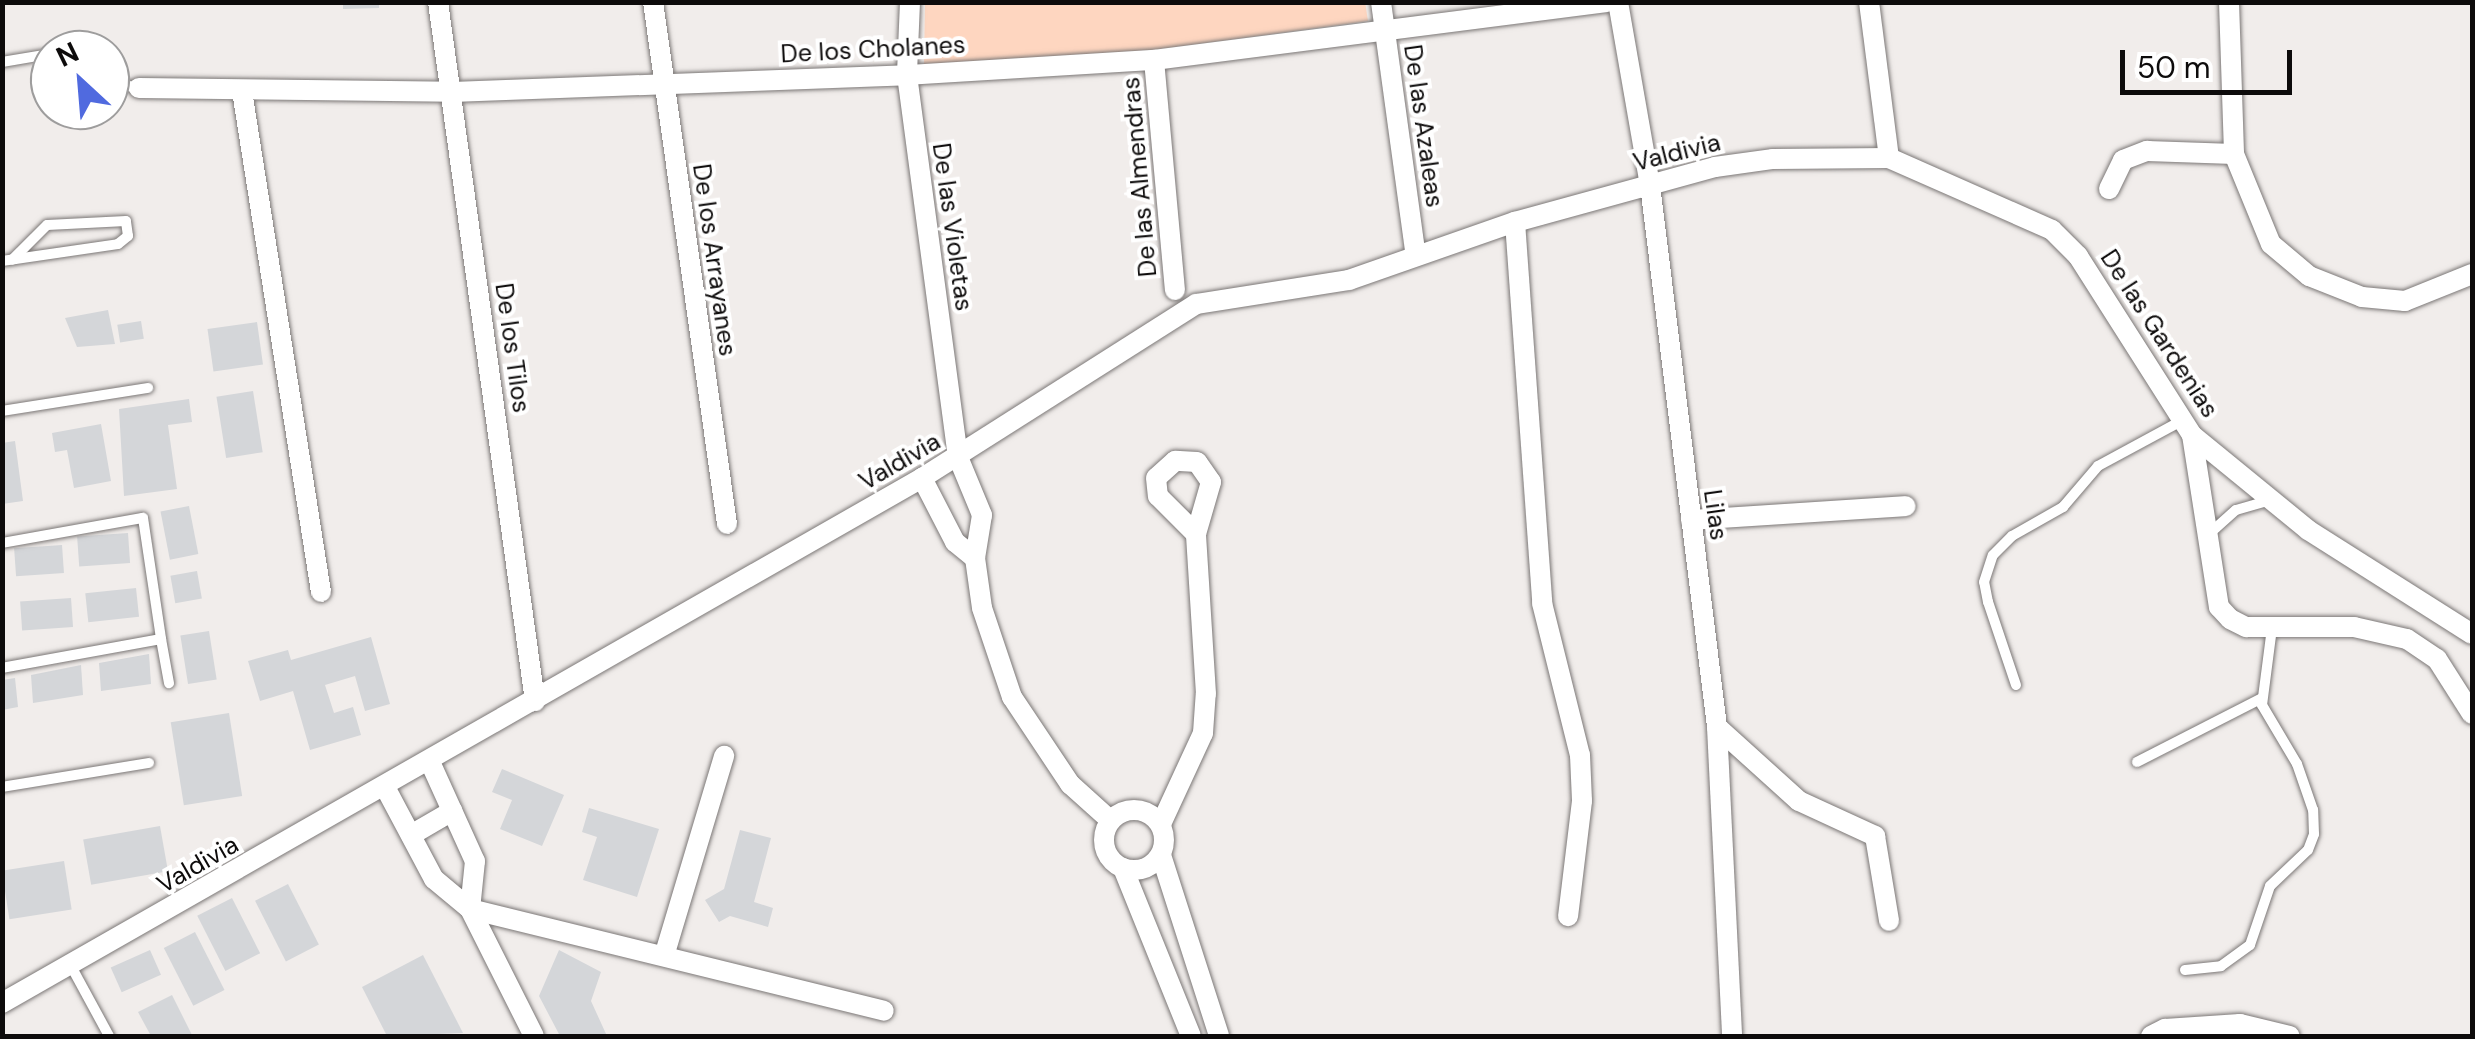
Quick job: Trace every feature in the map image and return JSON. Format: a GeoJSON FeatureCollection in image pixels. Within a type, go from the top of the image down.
{"type":"FeatureCollection","features":[{"type":"Feature","properties":{"kind":"street","name":"De los Tilos"},"geometry":{"type":"LineString","coordinates":[[438,2],[536,701]]}},
{"type":"Feature","properties":{"kind":"street","name":"De los Arrayanes"},"geometry":{"type":"LineString","coordinates":[[653,2],[727,524]]}},
{"type":"Feature","properties":{"kind":"street","name":"De las Violetas"},"geometry":{"type":"LineString","coordinates":[[910,2],[907,75],[958,457],[982,515],[975,558]]}},
{"type":"Feature","properties":{"kind":"street","name":"De las Azaleas"},"geometry":{"type":"LineString","coordinates":[[1381,2],[1416,256]]}},
{"type":"Feature","properties":{"kind":"street","name":"De los Cholanes"},"geometry":{"type":"LineString","coordinates":[[139,88],[452,92],[907,75],[1154,60],[1385,34],[1606,2]]}},
{"type":"Feature","properties":{"kind":"street","name":"Lilas"},"geometry":{"type":"LineString","coordinates":[[1618,2],[1650,185],[1717,727],[1732,1036]]}},
{"type":"Feature","properties":{"kind":"street"},"geometry":{"type":"LineString","coordinates":[[1869,2],[1889,158]]}},
{"type":"Feature","properties":{"kind":"street"},"geometry":{"type":"LineString","coordinates":[[2230,2],[2234,154],[2272,244],[2310,276],[2362,297],[2405,300],[2472,274]]}},
{"type":"Feature","properties":{"kind":"street","name":"De las Almendras"},"geometry":{"type":"LineString","coordinates":[[1154,60],[1175,290]]}},
{"type":"Feature","properties":{"kind":"street"},"geometry":{"type":"LineString","coordinates":[[242,91],[322,592]]}},
{"type":"Feature","properties":{"kind":"street"},"geometry":{"type":"LineString","coordinates":[[2108,189],[2123,160],[2147,150],[2234,154]]}},
{"type":"Feature","properties":{"kind":"street","name":"Valdivia"},"geometry":{"type":"LineString","coordinates":[[2,1003],[958,457],[1196,304],[1303,292],[1516,222],[1650,185],[1773,158],[1889,158]]}},
{"type":"Feature","properties":{"kind":"street","name":"De las Gardenias"},"geometry":{"type":"LineString","coordinates":[[1889,158],[2052,230],[2078,256],[2188,427],[2272,500],[2472,634]]}},
{"type":"Feature","properties":{"kind":"street"},"geometry":{"type":"LineString","coordinates":[[1516,222],[1542,603],[1580,755],[1582,801],[1568,916]]}},
{"type":"Feature","properties":{"kind":"street"},"geometry":{"type":"LineString","coordinates":[[2188,427],[2219,607],[2246,627],[2354,627],[2406,640],[2437,659],[2472,714]]}},
{"type":"Feature","properties":{"kind":"street"},"geometry":{"type":"LineString","coordinates":[[922,478],[955,542],[975,558],[994,656],[1012,697],[1070,784],[1110,820]]}},
{"type":"Feature","properties":{"kind":"street"},"geometry":{"type":"LineString","coordinates":[[1692,520],[1906,506]]}},
{"type":"Feature","properties":{"kind":"street"},"geometry":{"type":"LineString","coordinates":[[1196,534],[1203,733],[1161,824],[1161,854],[1219,1036]]}},
{"type":"Feature","properties":{"kind":"street"},"geometry":{"type":"LineString","coordinates":[[1717,727],[1799,801],[1875,836],[1888,921]]}},
{"type":"Feature","properties":{"kind":"street"},"geometry":{"type":"LineString","coordinates":[[665,953],[724,756]]}},
{"type":"Feature","properties":{"kind":"street"},"geometry":{"type":"LineString","coordinates":[[430,762],[475,860],[470,909]]}},
{"type":"Feature","properties":{"kind":"street"},"geometry":{"type":"LineString","coordinates":[[385,787],[434,880],[470,909],[534,1036]]}},
{"type":"Feature","properties":{"kind":"street"},"geometry":{"type":"LineString","coordinates":[[1161,824],[1146,811],[1126,810],[1110,820],[1104,848],[1123,868],[1191,1036]]}},
{"type":"Feature","properties":{"kind":"street"},"geometry":{"type":"LineString","coordinates":[[411,835],[452,811]]}},
{"type":"Feature","properties":{"kind":"street"},"geometry":{"type":"LineString","coordinates":[[1123,868],[1151,865],[1161,854]]}},
{"type":"Feature","properties":{"kind":"street"},"geometry":{"type":"LineString","coordinates":[[470,909],[665,953],[884,1011]]}},
{"type":"Feature","properties":{"kind":"street"},"geometry":{"type":"LineString","coordinates":[[2150,1036],[2165,1029],[2240,1024],[2290,1036]]}},
{"type":"Feature","properties":{"kind":"lane"},"geometry":{"type":"LineString","coordinates":[[2,62],[30,57]]}},
{"type":"Feature","properties":{"kind":"lane"},"geometry":{"type":"LineString","coordinates":[[130,86],[139,88]]}},
{"type":"Feature","properties":{"kind":"lane"},"geometry":{"type":"LineString","coordinates":[[126,222],[128,236],[118,244],[7,260],[47,226],[126,222]]}},
{"type":"Feature","properties":{"kind":"lane"},"geometry":{"type":"LineString","coordinates":[[2,411],[148,388]]}},
{"type":"Feature","properties":{"kind":"lane"},"geometry":{"type":"LineString","coordinates":[[2016,685],[1986,592],[1993,555],[2012,536],[2063,507],[2109,458],[2188,427]]}},
{"type":"Feature","properties":{"kind":"lane"},"geometry":{"type":"LineString","coordinates":[[2209,534],[2236,510],[2272,500]]}},
{"type":"Feature","properties":{"kind":"lane"},"geometry":{"type":"LineString","coordinates":[[2,543],[143,518],[169,683]]}},
{"type":"Feature","properties":{"kind":"lane"},"geometry":{"type":"LineString","coordinates":[[2185,970],[2221,966],[2250,945],[2270,886],[2308,850],[2314,834],[2314,810],[2297,764],[2262,698],[2272,627]]}},
{"type":"Feature","properties":{"kind":"lane"},"geometry":{"type":"LineString","coordinates":[[2,668],[161,639]]}},
{"type":"Feature","properties":{"kind":"lane"},"geometry":{"type":"LineString","coordinates":[[2137,762],[2262,698]]}},
{"type":"Feature","properties":{"kind":"lane"},"geometry":{"type":"LineString","coordinates":[[2,787],[149,763]]}},
{"type":"Feature","properties":{"kind":"lane"},"geometry":{"type":"LineString","coordinates":[[71,966],[109,1036]]}},
{"type":"Feature","properties":{"kind":"shaded area"},"geometry":{"type":"Polygon","coordinates":[[[1365,2],[1368,21],[1153,50],[924,64],[925,3],[1365,2]]]}},
{"type":"Feature","properties":{"kind":"building"},"geometry":{"type":"Polygon","coordinates":[[[343,2],[379,2],[379,8],[343,9],[343,2]]]}},
{"type":"Feature","properties":{"kind":"building"},"geometry":{"type":"Polygon","coordinates":[[[108,310],[115,344],[77,347],[65,318],[108,310]]]}},
{"type":"Feature","properties":{"kind":"building"},"geometry":{"type":"Polygon","coordinates":[[[141,321],[144,339],[120,343],[117,325],[141,321]]]}},
{"type":"Feature","properties":{"kind":"building"},"geometry":{"type":"Polygon","coordinates":[[[257,322],[263,365],[213,372],[207,329],[257,322]]]}},
{"type":"Feature","properties":{"kind":"building"},"geometry":{"type":"Polygon","coordinates":[[[253,391],[263,452],[226,458],[216,397],[253,391]]]}},
{"type":"Feature","properties":{"kind":"building"},"geometry":{"type":"Polygon","coordinates":[[[189,399],[192,422],[168,425],[177,489],[124,496],[119,409],[189,399]]]}},
{"type":"Feature","properties":{"kind":"building"},"geometry":{"type":"Polygon","coordinates":[[[101,424],[111,481],[74,488],[67,450],[55,452],[52,433],[101,424]]]}},
{"type":"Feature","properties":{"kind":"building"},"geometry":{"type":"Polygon","coordinates":[[[15,441],[23,501],[2,504],[2,443],[15,441]]]}},
{"type":"Feature","properties":{"kind":"building"},"geometry":{"type":"Polygon","coordinates":[[[189,506],[198,554],[170,560],[161,512],[189,506]]]}},
{"type":"Feature","properties":{"kind":"building"},"geometry":{"type":"Polygon","coordinates":[[[128,533],[130,563],[79,566],[77,537],[128,533]]]}},
{"type":"Feature","properties":{"kind":"building"},"geometry":{"type":"Polygon","coordinates":[[[62,545],[64,573],[16,576],[14,548],[62,545]]]}},
{"type":"Feature","properties":{"kind":"building"},"geometry":{"type":"Polygon","coordinates":[[[197,571],[202,599],[175,603],[170,576],[197,571]]]}},
{"type":"Feature","properties":{"kind":"building"},"geometry":{"type":"Polygon","coordinates":[[[136,588],[139,617],[88,622],[85,593],[136,588]]]}},
{"type":"Feature","properties":{"kind":"building"},"geometry":{"type":"Polygon","coordinates":[[[71,598],[73,627],[22,630],[20,602],[71,598]]]}},
{"type":"Feature","properties":{"kind":"building"},"geometry":{"type":"Polygon","coordinates":[[[209,631],[217,679],[188,684],[180,636],[209,631]]]}},
{"type":"Feature","properties":{"kind":"building"},"geometry":{"type":"Polygon","coordinates":[[[371,637],[390,704],[365,711],[355,676],[325,685],[334,713],[353,707],[361,735],[310,750],[293,691],[260,701],[248,661],[288,650],[291,660],[371,637]]]}},
{"type":"Feature","properties":{"kind":"building"},"geometry":{"type":"Polygon","coordinates":[[[149,654],[151,684],[101,691],[99,663],[149,654]]]}},
{"type":"Feature","properties":{"kind":"building"},"geometry":{"type":"Polygon","coordinates":[[[81,665],[83,695],[33,703],[31,675],[81,665]]]}},
{"type":"Feature","properties":{"kind":"building"},"geometry":{"type":"Polygon","coordinates":[[[15,678],[18,707],[2,710],[2,680],[15,678]]]}},
{"type":"Feature","properties":{"kind":"building"},"geometry":{"type":"Polygon","coordinates":[[[229,713],[242,796],[184,805],[171,722],[229,713]]]}},
{"type":"Feature","properties":{"kind":"building"},"geometry":{"type":"Polygon","coordinates":[[[502,769],[564,795],[542,846],[500,829],[512,800],[492,792],[502,769]]]}},
{"type":"Feature","properties":{"kind":"building"},"geometry":{"type":"Polygon","coordinates":[[[589,808],[659,829],[637,897],[583,880],[597,837],[582,832],[589,808]]]}},
{"type":"Feature","properties":{"kind":"building"},"geometry":{"type":"Polygon","coordinates":[[[160,826],[168,871],[91,885],[83,840],[160,826]]]}},
{"type":"Feature","properties":{"kind":"building"},"geometry":{"type":"Polygon","coordinates":[[[740,830],[771,838],[754,902],[773,908],[768,927],[730,916],[719,922],[705,900],[724,889],[740,830]]]}},
{"type":"Feature","properties":{"kind":"building"},"geometry":{"type":"Polygon","coordinates":[[[64,861],[72,909],[9,919],[2,871],[64,861]]]}},
{"type":"Feature","properties":{"kind":"building"},"geometry":{"type":"Polygon","coordinates":[[[288,884],[319,945],[286,961],[255,901],[288,884]]]}},
{"type":"Feature","properties":{"kind":"building"},"geometry":{"type":"Polygon","coordinates":[[[232,898],[260,953],[225,971],[197,916],[232,898]]]}},
{"type":"Feature","properties":{"kind":"building"},"geometry":{"type":"Polygon","coordinates":[[[195,932],[225,990],[193,1006],[164,948],[195,932]]]}},
{"type":"Feature","properties":{"kind":"building"},"geometry":{"type":"Polygon","coordinates":[[[150,950],[161,975],[122,992],[111,967],[150,950]]]}},
{"type":"Feature","properties":{"kind":"building"},"geometry":{"type":"Polygon","coordinates":[[[559,950],[601,972],[591,1001],[607,1036],[560,1036],[539,996],[559,950]]]}},
{"type":"Feature","properties":{"kind":"building"},"geometry":{"type":"Polygon","coordinates":[[[423,955],[463,1033],[387,1036],[362,987],[423,955]]]}},
{"type":"Feature","properties":{"kind":"building"},"geometry":{"type":"Polygon","coordinates":[[[172,995],[192,1035],[151,1036],[138,1012],[172,995]]]}}]}
